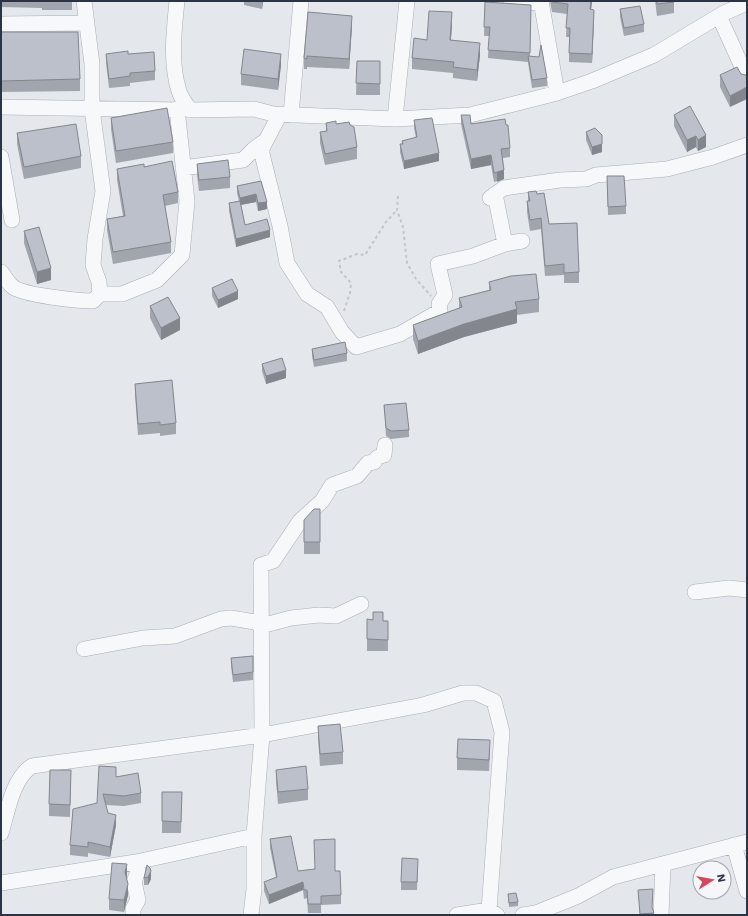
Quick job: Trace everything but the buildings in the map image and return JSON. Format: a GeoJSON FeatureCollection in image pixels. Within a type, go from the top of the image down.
{"type":"FeatureCollection","features":[{"type":"Feature","properties":{"kind":"street"},"geometry":{"type":"LineString","coordinates":[[84,1],[92,64],[92,109],[103,191],[95,239],[93,265],[99,282],[100,294]]}},
{"type":"Feature","properties":{"kind":"street"},"geometry":{"type":"LineString","coordinates":[[1,272],[13,287],[23,291],[77,301],[93,301],[100,294],[122,294],[157,280],[182,255],[187,201],[183,168],[183,110],[175,65],[174,36],[177,1]]}},
{"type":"Feature","properties":{"kind":"street"},"geometry":{"type":"LineString","coordinates":[[301,1],[286,115],[265,141],[261,150],[280,226],[287,263],[307,294],[327,307],[342,332],[356,347],[400,334],[440,312],[439,304],[445,294],[438,264],[473,256],[505,244],[522,241]]}},
{"type":"Feature","properties":{"kind":"street"},"geometry":{"type":"LineString","coordinates":[[395,120],[407,1]]}},
{"type":"Feature","properties":{"kind":"street"},"geometry":{"type":"LineString","coordinates":[[511,1],[541,2],[557,93]]}},
{"type":"Feature","properties":{"kind":"street"},"geometry":{"type":"LineString","coordinates":[[1,107],[183,110],[254,109],[286,115],[395,120],[470,115],[557,93],[592,81],[654,54],[721,10],[747,2]]}},
{"type":"Feature","properties":{"kind":"street"},"geometry":{"type":"LineString","coordinates":[[721,10],[747,78]]}},
{"type":"Feature","properties":{"kind":"street"},"geometry":{"type":"LineString","coordinates":[[1,24],[86,23]]}},
{"type":"Feature","properties":{"kind":"street"},"geometry":{"type":"LineString","coordinates":[[183,168],[242,160],[265,141]]}},
{"type":"Feature","properties":{"kind":"street"},"geometry":{"type":"LineString","coordinates":[[505,244],[492,196],[504,188],[560,180],[586,179],[596,175],[667,169],[712,157],[747,145]]}},
{"type":"Feature","properties":{"kind":"street"},"geometry":{"type":"LineString","coordinates":[[1,157],[12,220]]}},
{"type":"Feature","properties":{"kind":"street"},"geometry":{"type":"LineString","coordinates":[[251,915],[254,889],[254,836],[262,735],[261,565],[273,561],[300,521],[322,501],[332,485],[357,476],[368,463],[374,462],[378,457],[384,455],[385,445]]}},
{"type":"Feature","properties":{"kind":"street"},"geometry":{"type":"LineString","coordinates":[[695,592],[729,588],[747,590]]}},
{"type":"Feature","properties":{"kind":"street"},"geometry":{"type":"LineString","coordinates":[[84,650],[143,638],[175,636],[195,627],[220,619],[237,619],[255,622],[261,626],[291,618],[319,615],[336,616],[361,604]]}},
{"type":"Feature","properties":{"kind":"street"},"geometry":{"type":"LineString","coordinates":[[1,832],[18,780],[24,771],[32,766],[262,735],[423,705],[464,692],[476,693],[494,702],[502,732],[487,913],[457,915]]}},
{"type":"Feature","properties":{"kind":"street"},"geometry":{"type":"LineString","coordinates":[[1,883],[136,862],[254,836]]}},
{"type":"Feature","properties":{"kind":"street"},"geometry":{"type":"LineString","coordinates":[[523,915],[560,909],[578,896],[613,877],[740,844],[747,891]]}},
{"type":"Feature","properties":{"kind":"street"},"geometry":{"type":"LineString","coordinates":[[133,915],[133,909],[138,900],[134,882],[138,871],[136,862]]}},
{"type":"Feature","properties":{"kind":"street"},"geometry":{"type":"LineString","coordinates":[[661,915],[663,865]]}},
{"type":"Feature","properties":{"kind":"path"},"geometry":{"type":"LineString","coordinates":[[398,196],[397,210],[402,227],[407,263],[416,279],[439,304]]}},
{"type":"Feature","properties":{"kind":"path"},"geometry":{"type":"LineString","coordinates":[[343,313],[350,293],[351,283],[341,272],[339,261],[358,254],[365,255],[386,222],[397,210]]}}]}
